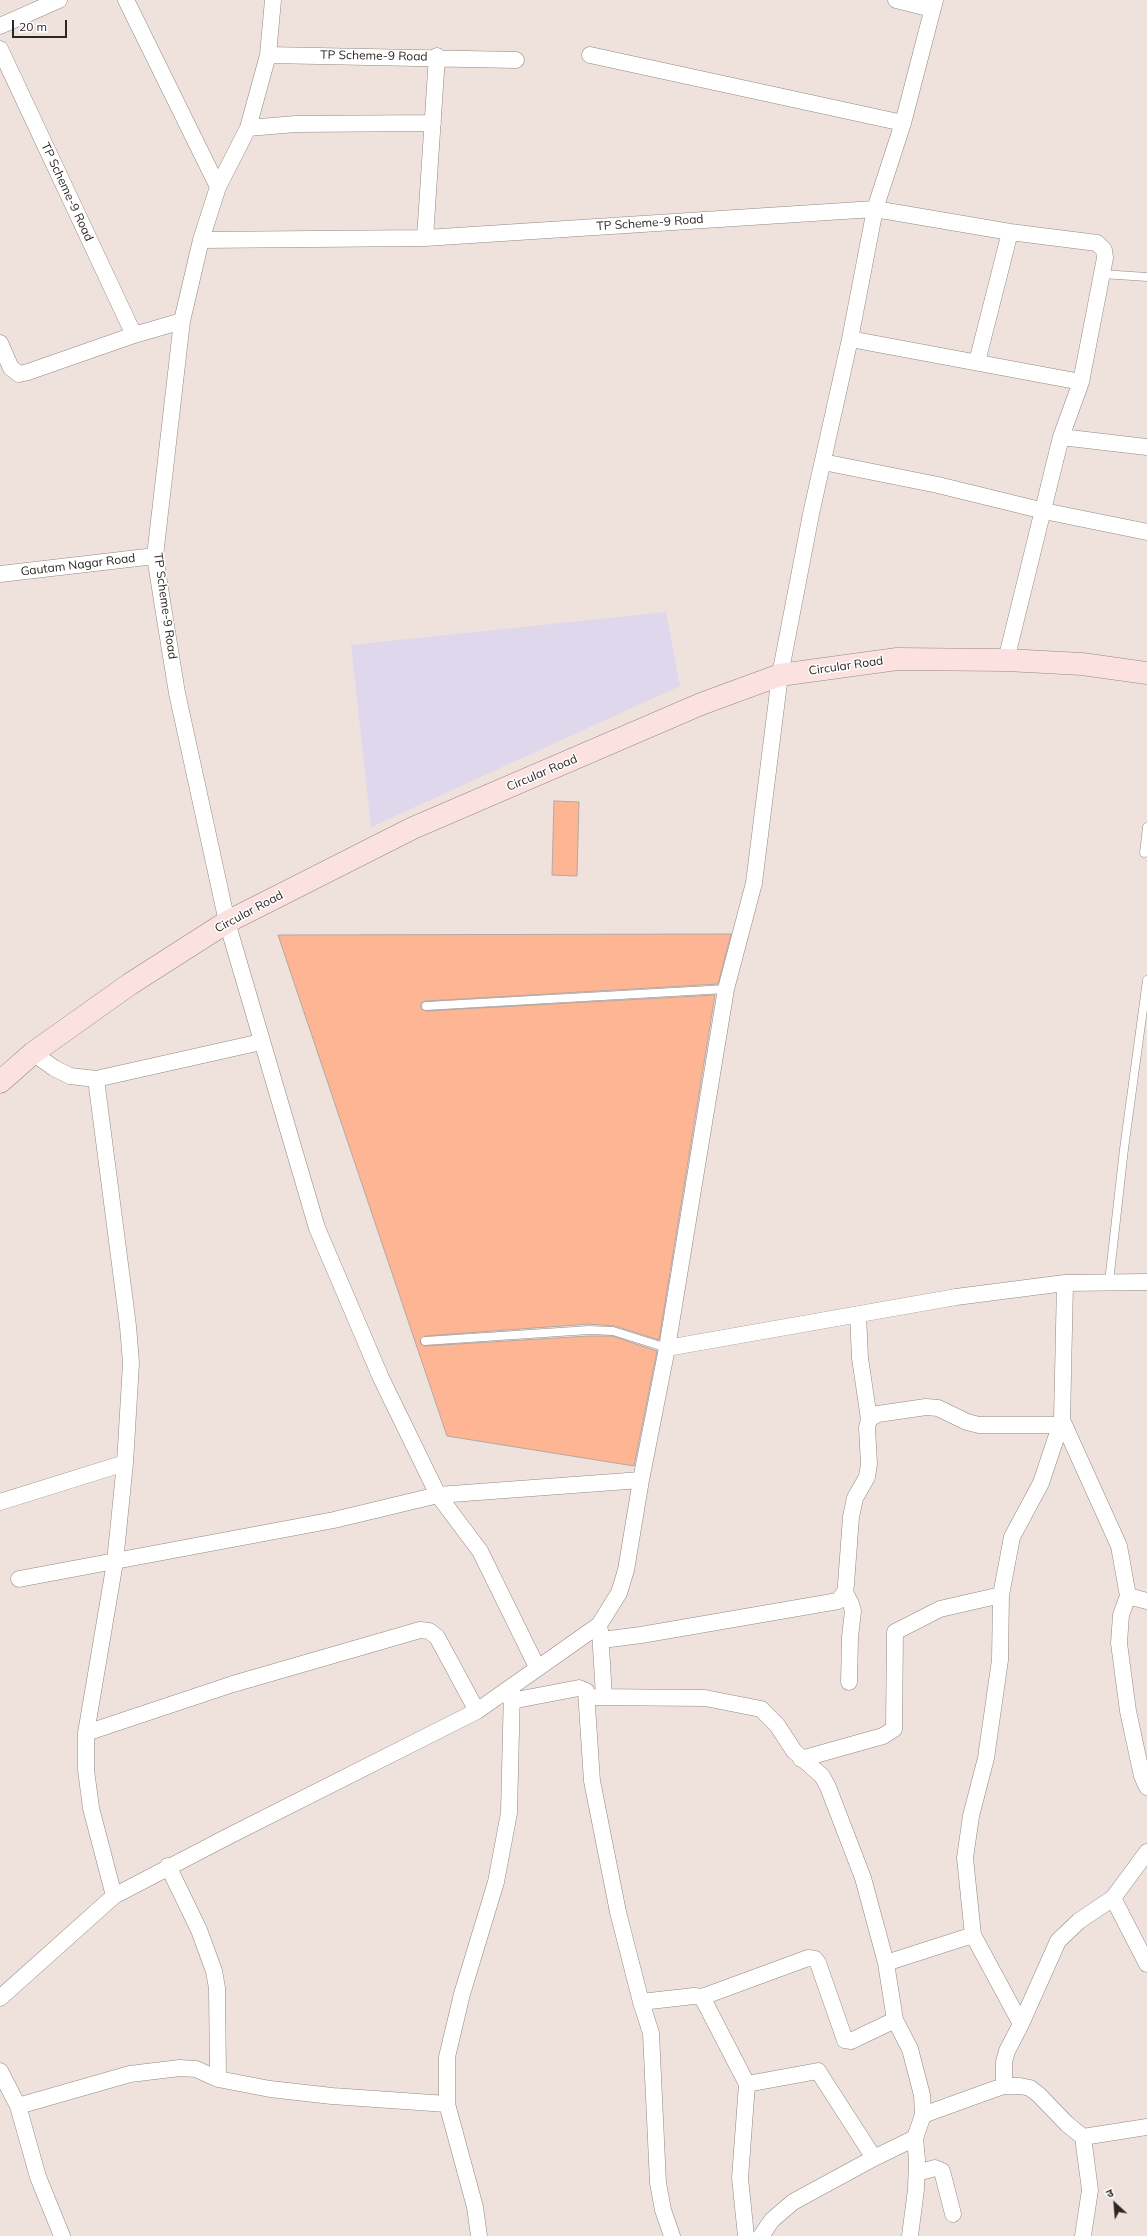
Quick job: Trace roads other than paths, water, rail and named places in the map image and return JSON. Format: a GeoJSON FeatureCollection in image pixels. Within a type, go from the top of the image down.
{"type":"FeatureCollection","features":[{"type":"Feature","properties":{"kind":"main road","name":"Circular Road"},"geometry":{"type":"LineString","coordinates":[[0,1082],[33,1053],[130,984],[227,922],[413,828],[702,704],[780,675],[897,659],[1006,660],[1082,664],[1147,673]]}},
{"type":"Feature","properties":{"kind":"street"},"geometry":{"type":"LineString","coordinates":[[0,26],[59,0]]}},
{"type":"Feature","properties":{"kind":"street"},"geometry":{"type":"LineString","coordinates":[[126,0],[218,187]]}},
{"type":"Feature","properties":{"kind":"street","name":"TP Scheme-9 Road"},"geometry":{"type":"LineString","coordinates":[[273,0],[268,54],[248,128],[218,187],[200,240],[182,321],[155,556],[177,693],[227,922],[316,1228],[381,1378],[438,1495],[480,1551],[537,1667]]}},
{"type":"Feature","properties":{"kind":"street"},"geometry":{"type":"LineString","coordinates":[[672,2236],[663,2210],[658,2183],[651,2033],[641,2002],[618,1912],[592,1781],[600,1632],[619,1593],[626,1570],[641,1480],[667,1348],[726,989],[754,883],[780,675],[822,462],[850,339],[875,208],[903,123],[934,4],[896,0]]}},
{"type":"Feature","properties":{"kind":"street","name":"TP Scheme-9 Road"},"geometry":{"type":"LineString","coordinates":[[0,49],[134,335]]}},
{"type":"Feature","properties":{"kind":"street","name":"TP Scheme-9 Road"},"geometry":{"type":"LineString","coordinates":[[268,54],[437,56],[425,238]]}},
{"type":"Feature","properties":{"kind":"street"},"geometry":{"type":"LineString","coordinates":[[590,55],[903,123]]}},
{"type":"Feature","properties":{"kind":"street"},"geometry":{"type":"LineString","coordinates":[[437,56],[516,60]]}},
{"type":"Feature","properties":{"kind":"street"},"geometry":{"type":"LineString","coordinates":[[248,128],[296,124],[433,123]]}},
{"type":"Feature","properties":{"kind":"street","name":"TP Scheme-9 Road"},"geometry":{"type":"LineString","coordinates":[[200,240],[425,238],[875,208],[1010,232],[1097,243],[1104,250],[1105,258],[1081,382],[1061,437],[1044,511],[1006,660]]}},
{"type":"Feature","properties":{"kind":"street"},"geometry":{"type":"LineString","coordinates":[[977,362],[1010,232]]}},
{"type":"Feature","properties":{"kind":"street"},"geometry":{"type":"LineString","coordinates":[[0,343],[11,368],[19,374],[134,335],[182,321]]}},
{"type":"Feature","properties":{"kind":"street"},"geometry":{"type":"LineString","coordinates":[[850,339],[1081,382]]}},
{"type":"Feature","properties":{"kind":"street"},"geometry":{"type":"LineString","coordinates":[[1061,437],[1147,447]]}},
{"type":"Feature","properties":{"kind":"street"},"geometry":{"type":"LineString","coordinates":[[822,462],[938,485],[1044,511],[1147,532]]}},
{"type":"Feature","properties":{"kind":"street","name":"Gautam Nagar Road"},"geometry":{"type":"LineString","coordinates":[[0,574],[155,556]]}},
{"type":"Feature","properties":{"kind":"street"},"geometry":{"type":"LineString","coordinates":[[33,1053],[54,1068],[70,1076],[96,1080],[261,1042]]}},
{"type":"Feature","properties":{"kind":"street"},"geometry":{"type":"LineString","coordinates":[[96,1080],[128,1326],[131,1363],[125,1463],[115,1562],[86,1734],[86,1770],[91,1808],[114,1896]]}},
{"type":"Feature","properties":{"kind":"street"},"geometry":{"type":"LineString","coordinates":[[667,1348],[956,1297],[1065,1283],[1147,1282]]}},
{"type":"Feature","properties":{"kind":"street"},"geometry":{"type":"LineString","coordinates":[[1021,2024],[973,1935],[965,1858],[971,1816],[986,1758],[1000,1660],[1000,1596],[1012,1537],[1041,1483],[1060,1423],[1065,1283]]}},
{"type":"Feature","properties":{"kind":"street"},"geometry":{"type":"LineString","coordinates":[[479,2236],[475,2207],[447,2104],[447,2057],[462,1994],[496,1882],[509,1813],[512,1694],[537,1667],[600,1632],[641,1635],[834,1603],[842,1598],[844,1592],[851,1517],[855,1498],[867,1477],[870,1464],[867,1428],[869,1419],[860,1358],[858,1315]]}},
{"type":"Feature","properties":{"kind":"street"},"geometry":{"type":"LineString","coordinates":[[869,1419],[878,1414],[926,1407],[938,1408],[967,1422],[979,1425],[1060,1423]]}},
{"type":"Feature","properties":{"kind":"street"},"geometry":{"type":"LineString","coordinates":[[1060,1423],[1119,1546],[1128,1596],[1121,1615],[1119,1643],[1128,1711],[1142,1776],[1147,1787]]}},
{"type":"Feature","properties":{"kind":"street"},"geometry":{"type":"LineString","coordinates":[[0,1502],[125,1463]]}},
{"type":"Feature","properties":{"kind":"street"},"geometry":{"type":"LineString","coordinates":[[19,1578],[115,1562],[334,1520],[438,1495],[641,1480]]}},
{"type":"Feature","properties":{"kind":"street"},"geometry":{"type":"LineString","coordinates":[[844,1592],[853,1611],[850,1637],[849,1682]]}},
{"type":"Feature","properties":{"kind":"street"},"geometry":{"type":"LineString","coordinates":[[801,1759],[883,1736],[894,1729],[895,1632],[940,1608],[1000,1596]]}},
{"type":"Feature","properties":{"kind":"street"},"geometry":{"type":"LineString","coordinates":[[1128,1596],[1147,1602]]}},
{"type":"Feature","properties":{"kind":"street"},"geometry":{"type":"LineString","coordinates":[[86,1734],[233,1684],[420,1630],[429,1631],[437,1637],[477,1711]]}},
{"type":"Feature","properties":{"kind":"street"},"geometry":{"type":"LineString","coordinates":[[0,1998],[114,1896],[168,1866],[512,1694],[579,1688],[596,1697],[705,1698],[761,1709],[777,1725],[801,1759],[822,1776],[828,1787],[863,1878],[886,1964],[895,2020],[910,2049],[922,2095],[924,2115],[915,2138],[917,2172],[910,2236]]}},
{"type":"Feature","properties":{"kind":"street"},"geometry":{"type":"LineString","coordinates":[[1004,2086],[1004,2062],[1006,2051],[1021,2024],[1058,1941],[1079,1921],[1113,1898],[1147,1852]]}},
{"type":"Feature","properties":{"kind":"street"},"geometry":{"type":"LineString","coordinates":[[168,1866],[199,1930],[214,1971],[217,1988],[218,2079]]}},
{"type":"Feature","properties":{"kind":"street"},"geometry":{"type":"LineString","coordinates":[[1113,1898],[1147,1964]]}},
{"type":"Feature","properties":{"kind":"street"},"geometry":{"type":"LineString","coordinates":[[886,1964],[973,1935]]}},
{"type":"Feature","properties":{"kind":"street"},"geometry":{"type":"LineString","coordinates":[[641,2002],[694,1996],[702,1997],[808,1958],[815,1959],[818,1963],[845,2040],[851,2041],[895,2020]]}},
{"type":"Feature","properties":{"kind":"street"},"geometry":{"type":"LineString","coordinates":[[702,1997],[747,2084],[740,2178],[746,2236]]}},
{"type":"Feature","properties":{"kind":"street"},"geometry":{"type":"LineString","coordinates":[[18,2106],[130,2074],[180,2068],[196,2069],[218,2079],[270,2089],[332,2096],[447,2104]]}},
{"type":"Feature","properties":{"kind":"street"},"geometry":{"type":"LineString","coordinates":[[747,2084],[818,2071],[874,2158]]}},
{"type":"Feature","properties":{"kind":"street"},"geometry":{"type":"LineString","coordinates":[[0,2072],[18,2106],[38,2177],[62,2236]]}},
{"type":"Feature","properties":{"kind":"street"},"geometry":{"type":"LineString","coordinates":[[924,2115],[1004,2086],[1020,2086],[1030,2088],[1083,2137],[1090,2190],[1083,2236]]}},
{"type":"Feature","properties":{"kind":"street"},"geometry":{"type":"LineString","coordinates":[[1083,2137],[1147,2127]]}},
{"type":"Feature","properties":{"kind":"street"},"geometry":{"type":"LineString","coordinates":[[760,2236],[772,2220],[792,2202],[915,2138]]}},
{"type":"Feature","properties":{"kind":"street"},"geometry":{"type":"LineString","coordinates":[[917,2172],[935,2168],[942,2171],[953,2214]]}},
{"type":"Feature","properties":{"kind":"lane"},"geometry":{"type":"LineString","coordinates":[[1102,274],[1147,277]]}},
{"type":"Feature","properties":{"kind":"lane"},"geometry":{"type":"LineString","coordinates":[[1144,853],[1147,827]]}},
{"type":"Feature","properties":{"kind":"lane"},"geometry":{"type":"LineString","coordinates":[[1109,1282],[1124,1149],[1147,980]]}},
{"type":"Feature","properties":{"kind":"lane"},"geometry":{"type":"LineString","coordinates":[[426,1006],[726,989]]}},
{"type":"Feature","properties":{"kind":"lane"},"geometry":{"type":"LineString","coordinates":[[425,1341],[589,1330],[613,1332],[667,1348]]}}]}
